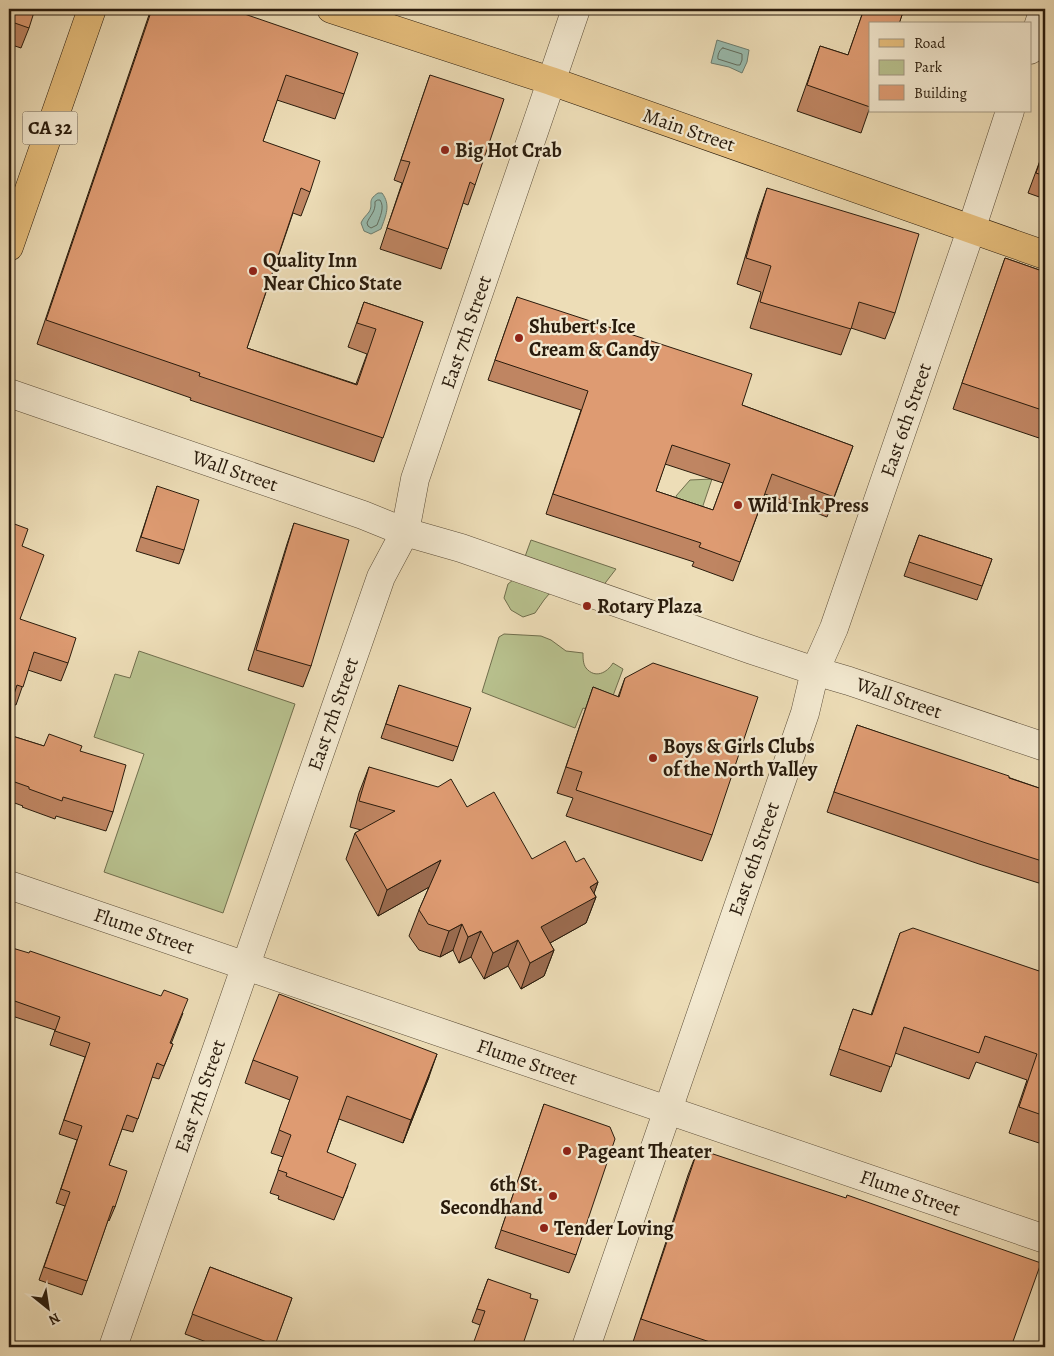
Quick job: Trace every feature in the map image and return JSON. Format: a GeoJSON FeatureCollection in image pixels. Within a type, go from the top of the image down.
{"type":"FeatureCollection","features":[{"type":"Feature","properties":{"kind":"main road","name":"CA 32"},"geometry":{"type":"LineString","coordinates":[[9,247],[92,9]]}},
{"type":"Feature","properties":{"kind":"main road","name":"Main Street"},"geometry":{"type":"LineString","coordinates":[[331,9],[551,81],[1045,255]]}},
{"type":"Feature","properties":{"kind":"street","name":"East 7th Street"},"geometry":{"type":"LineString","coordinates":[[113,1347],[381,578],[406,532],[415,479],[576,9]]}},
{"type":"Feature","properties":{"kind":"street"},"geometry":{"type":"LineString","coordinates":[[1032,44],[1044,9]]}},
{"type":"Feature","properties":{"kind":"street","name":"East 6th Street"},"geometry":{"type":"LineString","coordinates":[[586,1347],[805,713],[815,671],[834,628],[1010,112]]}},
{"type":"Feature","properties":{"kind":"street","name":"Wall Street"},"geometry":{"type":"LineString","coordinates":[[9,393],[363,515],[406,532],[461,548],[752,650],[1045,747]]}},
{"type":"Feature","properties":{"kind":"street","name":"Flume Street"},"geometry":{"type":"LineString","coordinates":[[9,885],[1045,1239]]}},
{"type":"Feature","properties":{"kind":"green space"},"geometry":{"type":"Polygon","coordinates":[[[712,479],[694,532],[677,516],[676,496],[690,480],[712,479]]]}},
{"type":"Feature","properties":{"kind":"green space"},"geometry":{"type":"Polygon","coordinates":[[[531,540],[616,569],[599,591],[562,590],[549,594],[535,613],[523,617],[511,610],[504,598],[508,584],[518,576],[531,540]]]}},
{"type":"Feature","properties":{"kind":"green space"},"geometry":{"type":"Polygon","coordinates":[[[504,634],[541,636],[551,640],[566,651],[583,653],[585,666],[593,673],[597,674],[608,670],[613,663],[623,669],[605,717],[583,708],[575,728],[482,692],[499,637],[504,634]]]}},
{"type":"Feature","properties":{"kind":"green space"},"geometry":{"type":"Polygon","coordinates":[[[139,651],[295,704],[223,913],[104,872],[144,754],[94,737],[115,674],[130,678],[139,651]]]}},
{"type":"Feature","properties":{"kind":"water"},"geometry":{"type":"Polygon","coordinates":[[[717,40],[749,50],[747,62],[742,73],[729,67],[711,63],[717,40]]]}},
{"type":"Feature","properties":{"kind":"water"},"geometry":{"type":"Polygon","coordinates":[[[378,193],[382,193],[385,197],[387,210],[381,229],[371,234],[364,231],[361,223],[369,212],[372,198],[378,193]]]}},
{"type":"Feature","properties":{"kind":"building"},"geometry":{"type":"Polygon","coordinates":[[[9,9],[35,9],[29,28],[9,21],[9,9]]]}},
{"type":"Feature","properties":{"kind":"building"},"geometry":{"type":"Polygon","coordinates":[[[152,9],[230,9],[358,53],[344,94],[286,75],[263,141],[320,161],[310,192],[301,188],[247,348],[357,385],[376,329],[357,323],[364,302],[423,322],[383,438],[199,376],[200,373],[46,320],[152,9]]]}},
{"type":"Feature","properties":{"kind":"building"},"geometry":{"type":"Polygon","coordinates":[[[864,9],[904,9],[900,22],[869,22],[869,107],[807,85],[820,46],[848,55],[864,9]]]}},
{"type":"Feature","properties":{"kind":"building"},"geometry":{"type":"Polygon","coordinates":[[[430,75],[504,99],[475,185],[470,182],[448,249],[387,228],[410,162],[401,160],[430,75]]]}},
{"type":"Feature","properties":{"kind":"building"},"geometry":{"type":"Polygon","coordinates":[[[1045,147],[1045,176],[1036,173],[1045,147]]]}},
{"type":"Feature","properties":{"kind":"building"},"geometry":{"type":"Polygon","coordinates":[[[767,188],[919,234],[895,313],[859,302],[851,329],[760,302],[771,266],[746,258],[767,188]]]}},
{"type":"Feature","properties":{"kind":"building"},"geometry":{"type":"Polygon","coordinates":[[[1005,258],[1045,272],[1045,411],[962,383],[1005,258]]]}},
{"type":"Feature","properties":{"kind":"building"},"geometry":{"type":"Polygon","coordinates":[[[517,297],[752,374],[742,405],[853,446],[834,497],[772,474],[740,562],[699,547],[701,543],[553,494],[588,391],[495,360],[517,297]],[[672,445],[656,491],[713,510],[730,464],[672,445]]]}},
{"type":"Feature","properties":{"kind":"building"},"geometry":{"type":"Polygon","coordinates":[[[157,486],[199,500],[184,550],[141,537],[157,486]]]}},
{"type":"Feature","properties":{"kind":"building"},"geometry":{"type":"Polygon","coordinates":[[[9,522],[28,529],[22,546],[44,555],[20,619],[76,638],[68,663],[34,652],[23,687],[17,685],[9,710],[9,522]]]}},
{"type":"Feature","properties":{"kind":"building"},"geometry":{"type":"Polygon","coordinates":[[[294,523],[349,540],[311,666],[256,650],[294,523]]]}},
{"type":"Feature","properties":{"kind":"building"},"geometry":{"type":"Polygon","coordinates":[[[919,535],[992,559],[982,586],[909,562],[919,535]]]}},
{"type":"Feature","properties":{"kind":"building","name":"Boys & Girls Clubs of the North Valley"},"geometry":{"type":"Polygon","coordinates":[[[653,663],[758,697],[712,835],[576,790],[582,772],[566,767],[593,687],[619,697],[625,678],[653,663]]]}},
{"type":"Feature","properties":{"kind":"building"},"geometry":{"type":"Polygon","coordinates":[[[399,685],[471,708],[458,747],[386,724],[399,685]]]}},
{"type":"Feature","properties":{"kind":"building"},"geometry":{"type":"Polygon","coordinates":[[[857,725],[1045,790],[1045,862],[834,792],[857,725]]]}},
{"type":"Feature","properties":{"kind":"building"},"geometry":{"type":"Polygon","coordinates":[[[49,734],[82,746],[80,751],[126,765],[113,812],[63,797],[62,801],[9,780],[9,735],[44,746],[49,734]]]}},
{"type":"Feature","properties":{"kind":"building"},"geometry":{"type":"Polygon","coordinates":[[[369,767],[438,787],[451,779],[467,807],[494,792],[532,859],[565,841],[576,862],[584,858],[598,882],[590,887],[596,897],[541,927],[554,950],[530,963],[518,940],[493,953],[481,931],[468,937],[462,924],[449,931],[428,924],[419,910],[441,860],[387,890],[355,833],[395,811],[359,801],[369,767]]]}},
{"type":"Feature","properties":{"kind":"building"},"geometry":{"type":"Polygon","coordinates":[[[913,928],[1045,973],[1045,1116],[1019,1107],[1037,1054],[985,1036],[979,1053],[904,1027],[891,1067],[839,1049],[853,1009],[872,1015],[900,933],[913,928]]]}},
{"type":"Feature","properties":{"kind":"building"},"geometry":{"type":"Polygon","coordinates":[[[9,947],[29,953],[30,951],[161,996],[164,990],[188,999],[170,1043],[173,1044],[164,1066],[157,1063],[138,1119],[127,1115],[109,1165],[127,1171],[87,1281],[44,1267],[70,1192],[61,1189],[82,1126],[64,1120],[90,1043],[55,1031],[60,1017],[9,999],[9,947]]]}},
{"type":"Feature","properties":{"kind":"building"},"geometry":{"type":"Polygon","coordinates":[[[279,994],[437,1054],[411,1120],[347,1096],[327,1152],[356,1164],[343,1198],[286,1176],[287,1173],[278,1170],[291,1135],[279,1130],[298,1077],[253,1060],[279,994]]]}},
{"type":"Feature","properties":{"kind":"building"},"geometry":{"type":"Polygon","coordinates":[[[544,1104],[610,1127],[615,1139],[576,1255],[501,1230],[544,1104]]]}},
{"type":"Feature","properties":{"kind":"building"},"geometry":{"type":"Polygon","coordinates":[[[698,1149],[846,1198],[847,1195],[1041,1263],[1011,1347],[725,1347],[641,1319],[698,1149]]]}},
{"type":"Feature","properties":{"kind":"building"},"geometry":{"type":"Polygon","coordinates":[[[210,1267],[292,1298],[275,1345],[192,1314],[210,1267]]]}},
{"type":"Feature","properties":{"kind":"building"},"geometry":{"type":"Polygon","coordinates":[[[488,1279],[531,1294],[530,1298],[538,1300],[522,1347],[472,1347],[485,1311],[477,1309],[488,1279]]]}},
{"type":"Feature","properties":{"kind":"place","name":"Big Hot Crab"},"geometry":{"type":"Point","coordinates":[445,150]}},
{"type":"Feature","properties":{"kind":"place","name":"Quality Inn Near Chico State"},"geometry":{"type":"Point","coordinates":[253,271]}},
{"type":"Feature","properties":{"kind":"place","name":"Shubert's Ice Cream & Candy"},"geometry":{"type":"Point","coordinates":[519,338]}},
{"type":"Feature","properties":{"kind":"place","name":"Wild Ink Press"},"geometry":{"type":"Point","coordinates":[738,505]}},
{"type":"Feature","properties":{"kind":"place","name":"Rotary Plaza"},"geometry":{"type":"Point","coordinates":[587,606]}},
{"type":"Feature","properties":{"kind":"place","name":"Boys & Girls Clubs of the North Valley"},"geometry":{"type":"Point","coordinates":[653,758]}},
{"type":"Feature","properties":{"kind":"place","name":"Pageant Theater"},"geometry":{"type":"Point","coordinates":[567,1151]}},
{"type":"Feature","properties":{"kind":"place","name":"6th St. Secondhand"},"geometry":{"type":"Point","coordinates":[553,1196]}},
{"type":"Feature","properties":{"kind":"place","name":"Tender Loving"},"geometry":{"type":"Point","coordinates":[544,1228]}}]}
